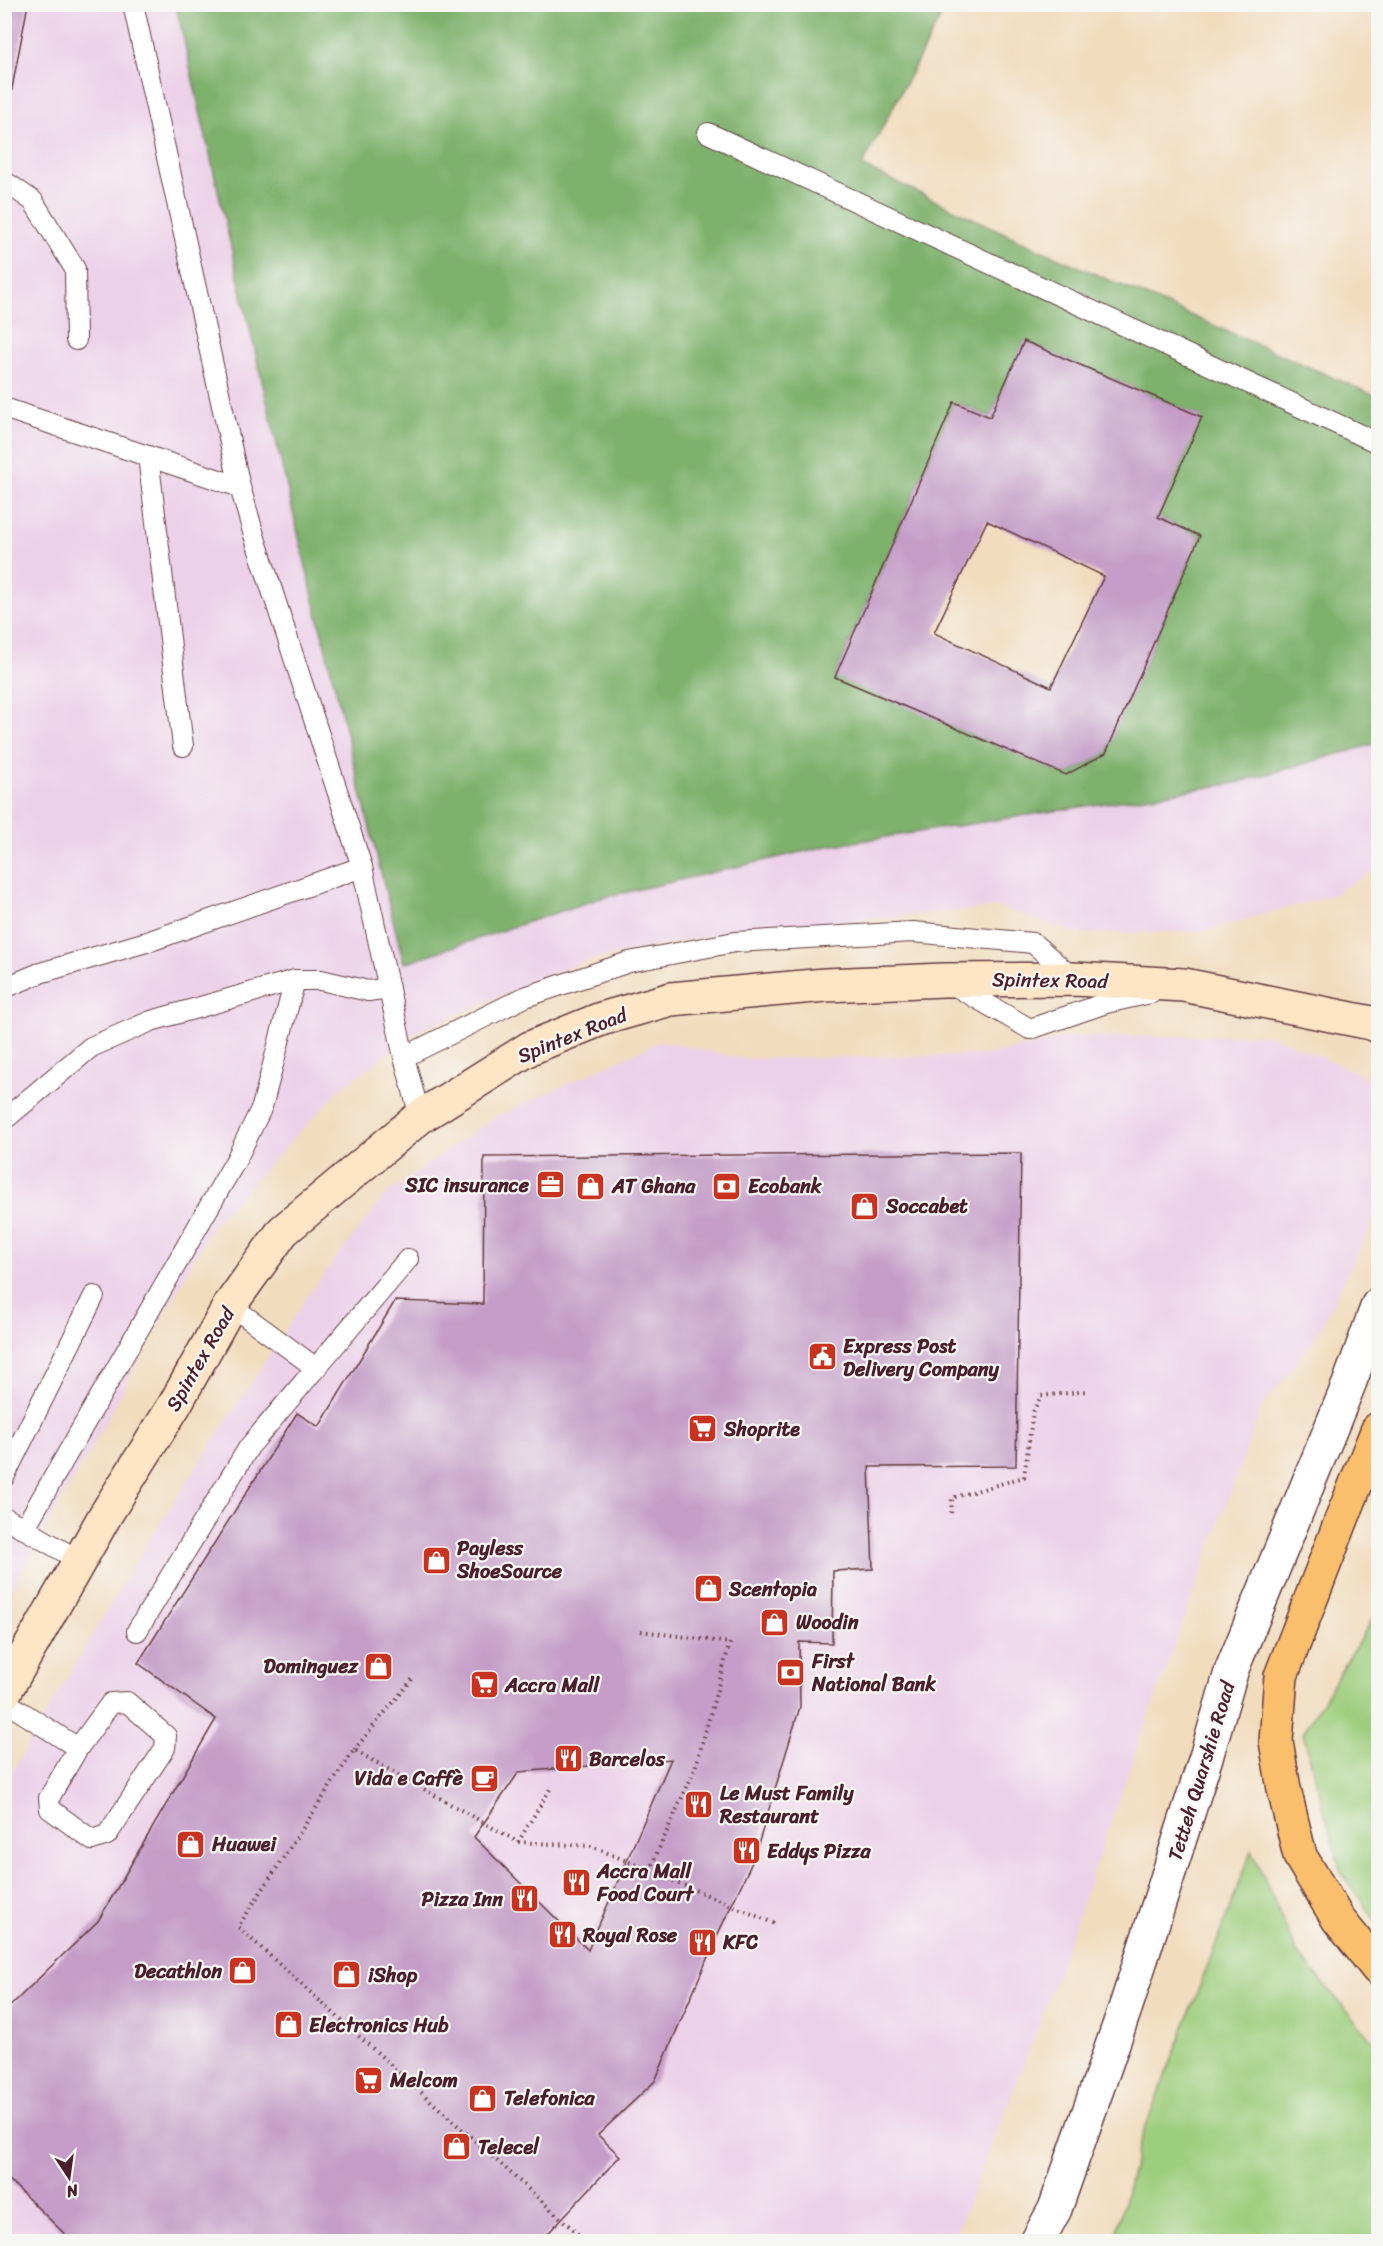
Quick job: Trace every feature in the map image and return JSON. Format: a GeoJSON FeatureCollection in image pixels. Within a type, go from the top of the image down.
{"type":"FeatureCollection","features":[{"type":"Feature","properties":{"kind":"highway"},"geometry":{"type":"LineString","coordinates":[[1378,1429],[1281,1677],[1276,1741],[1284,1789],[1300,1856],[1338,1919],[1378,1969]]}},
{"type":"Feature","properties":{"kind":"main road","name":"Spintex Road"},"geometry":{"type":"LineString","coordinates":[[4,1693],[80,1561],[174,1406],[230,1305],[284,1232],[420,1117],[530,1048],[601,1019],[671,999],[825,984],[944,980],[1074,979],[1184,986],[1378,1026]]}},
{"type":"Feature","properties":{"kind":"street","name":"Tetteh Quarshie Road"},"geometry":{"type":"LineString","coordinates":[[1037,2241],[1055,2209],[1125,2006],[1208,1755],[1232,1669],[1336,1417],[1378,1305]]}},
{"type":"Feature","properties":{"kind":"lane"},"geometry":{"type":"LineString","coordinates":[[133,4],[240,487],[362,867],[404,1057],[420,1117]]}},
{"type":"Feature","properties":{"kind":"lane"},"geometry":{"type":"LineString","coordinates":[[708,133],[1378,443]]}},
{"type":"Feature","properties":{"kind":"lane"},"geometry":{"type":"LineString","coordinates":[[4,181],[33,201],[75,269],[76,340]]}},
{"type":"Feature","properties":{"kind":"lane"},"geometry":{"type":"LineString","coordinates":[[4,408],[240,487]]}},
{"type":"Feature","properties":{"kind":"lane"},"geometry":{"type":"LineString","coordinates":[[148,456],[183,746]]}},
{"type":"Feature","properties":{"kind":"lane"},"geometry":{"type":"LineString","coordinates":[[4,988],[40,973],[150,942],[362,867]]}},
{"type":"Feature","properties":{"kind":"lane"},"geometry":{"type":"LineString","coordinates":[[404,1057],[525,997],[629,962],[735,942],[913,932],[1033,943],[1074,979]]}},
{"type":"Feature","properties":{"kind":"lane"},"geometry":{"type":"LineString","coordinates":[[4,1120],[91,1047],[151,1021],[295,980],[321,980],[368,992],[389,988]]}},
{"type":"Feature","properties":{"kind":"lane"},"geometry":{"type":"LineString","coordinates":[[24,1529],[236,1160],[262,1107],[295,980]]}},
{"type":"Feature","properties":{"kind":"lane"},"geometry":{"type":"LineString","coordinates":[[944,980],[1030,1029],[1106,1003],[1184,986]]}},
{"type":"Feature","properties":{"kind":"lane"},"geometry":{"type":"LineString","coordinates":[[137,1631],[249,1447],[408,1259]]}},
{"type":"Feature","properties":{"kind":"lane"},"geometry":{"type":"LineString","coordinates":[[4,1477],[94,1296]]}},
{"type":"Feature","properties":{"kind":"lane"},"geometry":{"type":"LineString","coordinates":[[230,1305],[316,1368]]}},
{"type":"Feature","properties":{"kind":"lane"},"geometry":{"type":"LineString","coordinates":[[4,1517],[80,1561]]}},
{"type":"Feature","properties":{"kind":"lane"},"geometry":{"type":"LineString","coordinates":[[4,1701],[78,1748]]}},
{"type":"Feature","properties":{"kind":"lane"},"geometry":{"type":"LineString","coordinates":[[127,1702],[166,1736],[165,1748],[106,1835],[92,1840],[50,1809],[49,1798],[78,1748],[111,1703],[127,1702]]}},
{"type":"Feature","properties":{"kind":"path"},"geometry":{"type":"LineString","coordinates":[[951,1513],[952,1498],[1024,1477],[1033,1412],[1041,1396],[1088,1391]]}},
{"type":"Feature","properties":{"kind":"path"},"geometry":{"type":"LineString","coordinates":[[641,1631],[730,1643],[695,1768],[649,1871]]}},
{"type":"Feature","properties":{"kind":"path"},"geometry":{"type":"LineString","coordinates":[[415,1676],[354,1750],[238,1928],[587,2241]]}},
{"type":"Feature","properties":{"kind":"path"},"geometry":{"type":"LineString","coordinates":[[354,1750],[518,1842],[591,1846],[778,1925]]}},
{"type":"Feature","properties":{"kind":"path"},"geometry":{"type":"LineString","coordinates":[[518,1842],[552,1786]]}},
{"type":"Feature","properties":{"kind":"shaded area"},"geometry":{"type":"Polygon","coordinates":[[[5,5],[176,5],[252,342],[404,963],[601,898],[828,846],[1236,783],[1378,743],[1378,868],[1330,896],[1203,931],[1078,934],[998,907],[725,933],[584,961],[416,1032],[340,1089],[213,1225],[91,1449],[5,1600],[5,5]]]}},
{"type":"Feature","properties":{"kind":"shaded area"},"geometry":{"type":"Polygon","coordinates":[[[1270,1035],[1360,1074],[1378,1090],[1378,1212],[1315,1339],[1262,1407],[1140,1739],[1036,2034],[953,2241],[5,2242],[5,1784],[140,1554],[311,1291],[386,1194],[493,1118],[661,1041],[743,1059],[989,1055],[1067,1037],[1270,1035]]]}},
{"type":"Feature","properties":{"kind":"green space"},"geometry":{"type":"Polygon","coordinates":[[[176,5],[947,5],[862,166],[1038,249],[1378,397],[1378,743],[1236,783],[828,846],[601,898],[404,963],[315,605],[176,5]],[[1024,341],[990,417],[954,402],[835,676],[1066,775],[1106,753],[1200,536],[1158,517],[1201,417],[1024,341]]]}},
{"type":"Feature","properties":{"kind":"green space"},"geometry":{"type":"Polygon","coordinates":[[[1378,1610],[1378,1924],[1341,1872],[1303,1733],[1378,1610]]]}},
{"type":"Feature","properties":{"kind":"green space"},"geometry":{"type":"Polygon","coordinates":[[[1252,1850],[1296,1951],[1370,2038],[1378,2044],[1378,2241],[1114,2241],[1140,2142],[1252,1850]]]}},
{"type":"Feature","properties":{"kind":"building"},"geometry":{"type":"Polygon","coordinates":[[[4,4],[28,4],[9,104],[4,104],[4,4]]]}},
{"type":"Feature","properties":{"kind":"building"},"geometry":{"type":"Polygon","coordinates":[[[1024,341],[1202,417],[1158,517],[1200,536],[1106,753],[1066,775],[835,677],[954,402],[990,417],[1024,341]],[[987,521],[934,633],[1051,687],[1104,576],[987,521]]]}},
{"type":"Feature","properties":{"kind":"building","name":"Accra Mall"},"geometry":{"type":"Polygon","coordinates":[[[1021,1153],[1016,1466],[869,1467],[873,1569],[833,1571],[832,1643],[799,1642],[800,1707],[754,1858],[716,1938],[655,2081],[598,2135],[620,2156],[540,2242],[73,2242],[4,2175],[4,2012],[98,1921],[216,1719],[138,1663],[297,1413],[319,1427],[395,1301],[483,1304],[484,1157],[1021,1153]],[[671,1759],[519,1772],[474,1837],[588,1950],[671,1759]]]}},
{"type":"Feature","properties":{"kind":"place","name":"SIC insurance"},"geometry":{"type":"Point","coordinates":[550,1185]}},
{"type":"Feature","properties":{"kind":"place","name":"AT Ghana"},"geometry":{"type":"Point","coordinates":[591,1186]}},
{"type":"Feature","properties":{"kind":"place","name":"Ecobank"},"geometry":{"type":"Point","coordinates":[727,1186]}},
{"type":"Feature","properties":{"kind":"place","name":"Soccabet"},"geometry":{"type":"Point","coordinates":[865,1206]}},
{"type":"Feature","properties":{"kind":"place","name":"Express Post Delivery Company"},"geometry":{"type":"Point","coordinates":[822,1357]}},
{"type":"Feature","properties":{"kind":"place","name":"Shoprite"},"geometry":{"type":"Point","coordinates":[703,1429]}},
{"type":"Feature","properties":{"kind":"place","name":"Payless ShoeSource"},"geometry":{"type":"Point","coordinates":[436,1560]}},
{"type":"Feature","properties":{"kind":"place","name":"Scentopia"},"geometry":{"type":"Point","coordinates":[708,1589]}},
{"type":"Feature","properties":{"kind":"place","name":"Woodin"},"geometry":{"type":"Point","coordinates":[775,1622]}},
{"type":"Feature","properties":{"kind":"place","name":"Dominguez"},"geometry":{"type":"Point","coordinates":[379,1666]}},
{"type":"Feature","properties":{"kind":"place","name":"First National Bank"},"geometry":{"type":"Point","coordinates":[791,1673]}},
{"type":"Feature","properties":{"kind":"place","name":"Accra Mall"},"geometry":{"type":"Point","coordinates":[484,1685]}},
{"type":"Feature","properties":{"kind":"place","name":"Barcelos"},"geometry":{"type":"Point","coordinates":[568,1759]}},
{"type":"Feature","properties":{"kind":"place","name":"Vida e Caffè"},"geometry":{"type":"Point","coordinates":[484,1778]}},
{"type":"Feature","properties":{"kind":"place","name":"Le Must Family Restaurant"},"geometry":{"type":"Point","coordinates":[699,1805]}},
{"type":"Feature","properties":{"kind":"place","name":"Huawei"},"geometry":{"type":"Point","coordinates":[191,1844]}},
{"type":"Feature","properties":{"kind":"place","name":"Eddys Pizza"},"geometry":{"type":"Point","coordinates":[746,1851]}},
{"type":"Feature","properties":{"kind":"place","name":"Accra Mall Food Court"},"geometry":{"type":"Point","coordinates":[576,1883]}},
{"type":"Feature","properties":{"kind":"place","name":"Pizza Inn"},"geometry":{"type":"Point","coordinates":[524,1899]}},
{"type":"Feature","properties":{"kind":"place","name":"Royal Rose"},"geometry":{"type":"Point","coordinates":[562,1935]}},
{"type":"Feature","properties":{"kind":"place","name":"KFC"},"geometry":{"type":"Point","coordinates":[702,1942]}},
{"type":"Feature","properties":{"kind":"place","name":"Decathlon"},"geometry":{"type":"Point","coordinates":[243,1971]}},
{"type":"Feature","properties":{"kind":"place","name":"iShop"},"geometry":{"type":"Point","coordinates":[347,1975]}},
{"type":"Feature","properties":{"kind":"place","name":"Electronics Hub"},"geometry":{"type":"Point","coordinates":[288,2025]}},
{"type":"Feature","properties":{"kind":"place","name":"Melcom"},"geometry":{"type":"Point","coordinates":[369,2080]}},
{"type":"Feature","properties":{"kind":"place","name":"Telefonica"},"geometry":{"type":"Point","coordinates":[483,2098]}},
{"type":"Feature","properties":{"kind":"place","name":"Telecel"},"geometry":{"type":"Point","coordinates":[457,2147]}}]}
